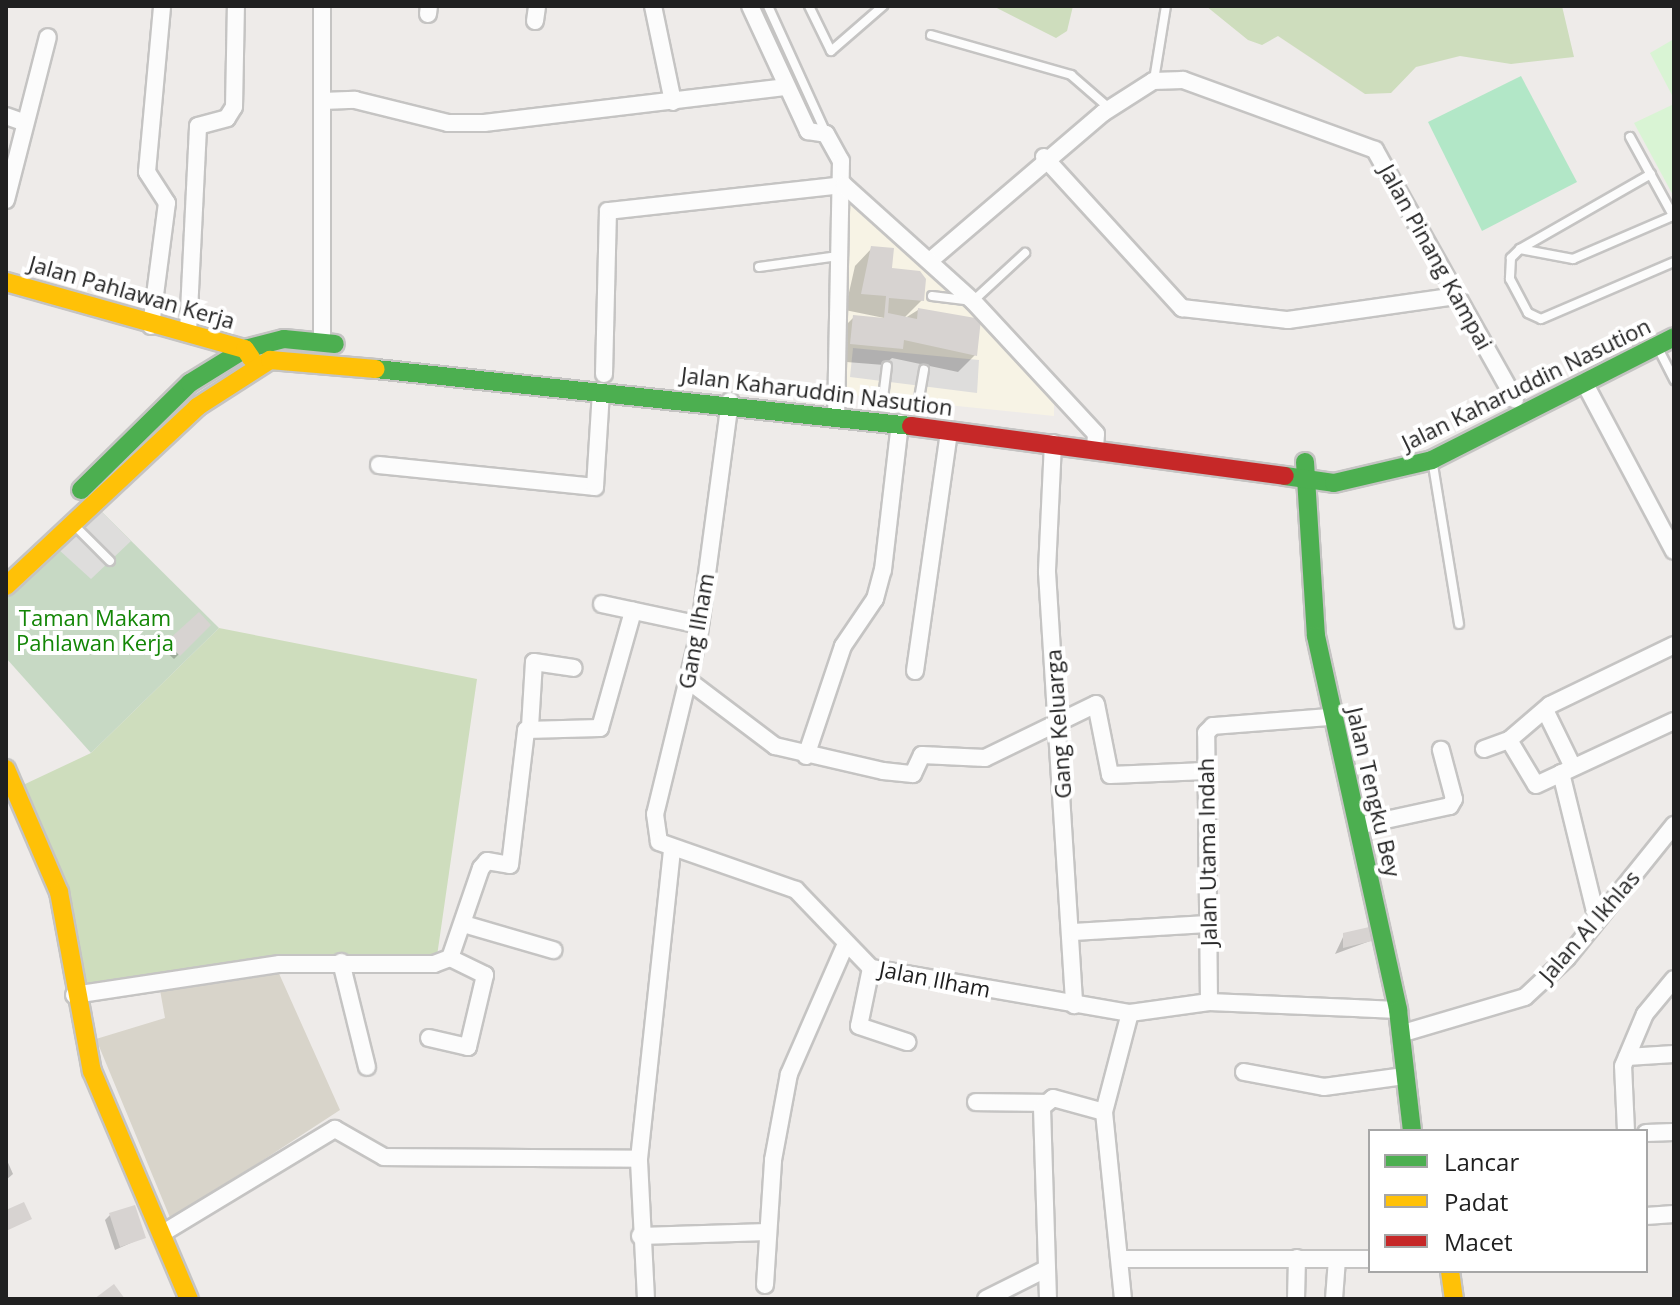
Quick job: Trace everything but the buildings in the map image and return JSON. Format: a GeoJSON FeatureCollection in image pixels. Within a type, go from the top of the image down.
{"type":"FeatureCollection","features":[{"type":"Feature","properties":{"kind":"main road","name":"Jalan Pahlawan Kerja"},"geometry":{"type":"LineString","coordinates":[[6,282],[151,326],[188,332],[245,349]]}},
{"type":"Feature","properties":{"kind":"main road","name":"Jalan Kaharuddin Nasution"},"geometry":{"type":"LineString","coordinates":[[1304,470],[1401,457],[1674,318]]}},
{"type":"Feature","properties":{"kind":"main road","name":"Jalan Kaharuddin Nasution"},"geometry":{"type":"LineString","coordinates":[[6,561],[190,383],[245,349],[284,339],[730,401],[917,410],[1095,441],[1304,470],[1351,483],[1432,460],[1674,337]]}},
{"type":"Feature","properties":{"kind":"main road"},"geometry":{"type":"LineString","coordinates":[[6,586],[197,407],[256,365],[245,349]]}},
{"type":"Feature","properties":{"kind":"main road","name":"Jalan Kaharuddin Nasution"},"geometry":{"type":"LineString","coordinates":[[256,365],[325,360],[603,383],[836,408],[949,431],[1053,443],[1095,441]]}},
{"type":"Feature","properties":{"kind":"main road","name":"Jalan Tengku Bey"},"geometry":{"type":"LineString","coordinates":[[1304,470],[1331,717],[1398,1010],[1412,1129]]}},
{"type":"Feature","properties":{"kind":"main road"},"geometry":{"type":"LineString","coordinates":[[6,769],[59,892],[74,995],[92,1071],[189,1299]]}},
{"type":"Feature","properties":{"kind":"main road"},"geometry":{"type":"LineString","coordinates":[[1450,1273],[1454,1299]]}},
{"type":"Feature","properties":{"kind":"street"},"geometry":{"type":"LineString","coordinates":[[151,326],[167,203],[147,172],[162,6]]}},
{"type":"Feature","properties":{"kind":"street"},"geometry":{"type":"LineString","coordinates":[[188,332],[198,126],[227,118],[234,107],[236,6]]}},
{"type":"Feature","properties":{"kind":"street"},"geometry":{"type":"LineString","coordinates":[[322,6],[322,343]]}},
{"type":"Feature","properties":{"kind":"street"},"geometry":{"type":"LineString","coordinates":[[653,6],[673,102]]}},
{"type":"Feature","properties":{"kind":"street"},"geometry":{"type":"LineString","coordinates":[[750,6],[808,131],[826,134],[844,185],[839,256],[836,408]]}},
{"type":"Feature","properties":{"kind":"street"},"geometry":{"type":"LineString","coordinates":[[6,200],[48,37]]}},
{"type":"Feature","properties":{"kind":"street","name":"Jalan Pinang Kampai"},"geometry":{"type":"LineString","coordinates":[[1153,81],[1183,80],[1375,150],[1515,399]]}},
{"type":"Feature","properties":{"kind":"street"},"geometry":{"type":"LineString","coordinates":[[932,259],[1044,157],[1109,108],[1153,81]]}},
{"type":"Feature","properties":{"kind":"street"},"geometry":{"type":"LineString","coordinates":[[322,101],[355,100],[448,123],[484,123],[787,87]]}},
{"type":"Feature","properties":{"kind":"street"},"geometry":{"type":"LineString","coordinates":[[6,116],[25,123]]}},
{"type":"Feature","properties":{"kind":"street"},"geometry":{"type":"LineString","coordinates":[[1044,157],[1182,308],[1288,320],[1457,296]]}},
{"type":"Feature","properties":{"kind":"street"},"geometry":{"type":"LineString","coordinates":[[379,465],[595,487],[603,383],[605,214],[634,206],[844,185],[932,259],[973,301],[1095,441]]}},
{"type":"Feature","properties":{"kind":"street"},"geometry":{"type":"LineString","coordinates":[[1584,382],[1674,551]]}},
{"type":"Feature","properties":{"kind":"street","name":"Gang Ilham"},"geometry":{"type":"LineString","coordinates":[[672,850],[655,836],[655,814],[700,625],[730,401]]}},
{"type":"Feature","properties":{"kind":"street"},"geometry":{"type":"LineString","coordinates":[[806,756],[843,646],[869,610],[883,570],[900,423]]}},
{"type":"Feature","properties":{"kind":"street"},"geometry":{"type":"LineString","coordinates":[[915,671],[949,431]]}},
{"type":"Feature","properties":{"kind":"street","name":"Gang Keluarga"},"geometry":{"type":"LineString","coordinates":[[1053,443],[1047,572],[1073,932],[1074,1005]]}},
{"type":"Feature","properties":{"kind":"street"},"geometry":{"type":"LineString","coordinates":[[602,604],[700,625]]}},
{"type":"Feature","properties":{"kind":"street"},"geometry":{"type":"LineString","coordinates":[[530,727],[600,728],[633,611]]}},
{"type":"Feature","properties":{"kind":"street"},"geometry":{"type":"LineString","coordinates":[[1484,749],[1509,740],[1547,714],[1550,705],[1674,645]]}},
{"type":"Feature","properties":{"kind":"street"},"geometry":{"type":"LineString","coordinates":[[450,958],[467,925],[484,864],[510,865],[530,727],[534,662],[574,668]]}},
{"type":"Feature","properties":{"kind":"street"},"geometry":{"type":"LineString","coordinates":[[689,681],[753,732],[806,756],[913,774],[922,755],[985,758],[1059,718],[1098,704],[1110,775],[1206,771]]}},
{"type":"Feature","properties":{"kind":"street"},"geometry":{"type":"LineString","coordinates":[[1547,714],[1566,769],[1597,920]]}},
{"type":"Feature","properties":{"kind":"street","name":"Jalan Utama Indah"},"geometry":{"type":"LineString","coordinates":[[1209,1002],[1206,733],[1213,726],[1331,717]]}},
{"type":"Feature","properties":{"kind":"street"},"geometry":{"type":"LineString","coordinates":[[1509,740],[1530,781],[1566,769],[1674,721]]}},
{"type":"Feature","properties":{"kind":"street"},"geometry":{"type":"LineString","coordinates":[[1358,826],[1450,806],[1454,799],[1441,750]]}},
{"type":"Feature","properties":{"kind":"street","name":"Jalan Al Ikhlas"},"geometry":{"type":"LineString","coordinates":[[1400,1034],[1512,1005],[1556,970],[1674,825]]}},
{"type":"Feature","properties":{"kind":"street"},"geometry":{"type":"LineString","coordinates":[[646,1299],[640,1236],[639,1159],[672,850]]}},
{"type":"Feature","properties":{"kind":"street","name":"Jalan Ilham"},"geometry":{"type":"LineString","coordinates":[[672,850],[796,890],[844,948],[871,968],[1130,1013],[1209,1002],[1398,1010]]}},
{"type":"Feature","properties":{"kind":"street"},"geometry":{"type":"LineString","coordinates":[[1073,932],[1208,924]]}},
{"type":"Feature","properties":{"kind":"street"},"geometry":{"type":"LineString","coordinates":[[467,925],[553,950]]}},
{"type":"Feature","properties":{"kind":"street"},"geometry":{"type":"LineString","coordinates":[[765,1285],[768,1232],[789,1074],[844,948]]}},
{"type":"Feature","properties":{"kind":"street"},"geometry":{"type":"LineString","coordinates":[[74,995],[280,964],[450,958],[485,975],[468,1047],[429,1038]]}},
{"type":"Feature","properties":{"kind":"street"},"geometry":{"type":"LineString","coordinates":[[341,962],[367,1067]]}},
{"type":"Feature","properties":{"kind":"street"},"geometry":{"type":"LineString","coordinates":[[871,968],[859,1026],[907,1042]]}},
{"type":"Feature","properties":{"kind":"street"},"geometry":{"type":"LineString","coordinates":[[1626,1129],[1627,1057],[1645,1014],[1674,979]]}},
{"type":"Feature","properties":{"kind":"street"},"geometry":{"type":"LineString","coordinates":[[1123,1299],[1104,1112],[1130,1013]]}},
{"type":"Feature","properties":{"kind":"street"},"geometry":{"type":"LineString","coordinates":[[1627,1057],[1674,1054]]}},
{"type":"Feature","properties":{"kind":"street"},"geometry":{"type":"LineString","coordinates":[[1244,1072],[1324,1087],[1404,1076]]}},
{"type":"Feature","properties":{"kind":"street"},"geometry":{"type":"LineString","coordinates":[[976,1102],[1045,1103],[1104,1112]]}},
{"type":"Feature","properties":{"kind":"street"},"geometry":{"type":"LineString","coordinates":[[1045,1103],[1044,1270],[1048,1299]]}},
{"type":"Feature","properties":{"kind":"street"},"geometry":{"type":"LineString","coordinates":[[163,1233],[335,1129],[384,1157],[639,1159]]}},
{"type":"Feature","properties":{"kind":"street"},"geometry":{"type":"LineString","coordinates":[[1648,1133],[1674,1132]]}},
{"type":"Feature","properties":{"kind":"street"},"geometry":{"type":"LineString","coordinates":[[1648,1216],[1674,1214]]}},
{"type":"Feature","properties":{"kind":"street"},"geometry":{"type":"LineString","coordinates":[[640,1236],[768,1232]]}},
{"type":"Feature","properties":{"kind":"street"},"geometry":{"type":"LineString","coordinates":[[1296,1299],[1297,1258]]}},
{"type":"Feature","properties":{"kind":"street"},"geometry":{"type":"LineString","coordinates":[[1120,1259],[1368,1259]]}},
{"type":"Feature","properties":{"kind":"street"},"geometry":{"type":"LineString","coordinates":[[1334,1299],[1337,1259]]}},
{"type":"Feature","properties":{"kind":"street"},"geometry":{"type":"LineString","coordinates":[[986,1299],[1044,1270]]}},
{"type":"Feature","properties":{"kind":"lane"},"geometry":{"type":"LineString","coordinates":[[768,6],[826,134]]}},
{"type":"Feature","properties":{"kind":"lane"},"geometry":{"type":"LineString","coordinates":[[809,6],[831,51],[883,6]]}},
{"type":"Feature","properties":{"kind":"lane"},"geometry":{"type":"LineString","coordinates":[[1153,81],[1166,6]]}},
{"type":"Feature","properties":{"kind":"lane"},"geometry":{"type":"LineString","coordinates":[[931,35],[1071,75],[1109,108]]}},
{"type":"Feature","properties":{"kind":"lane"},"geometry":{"type":"LineString","coordinates":[[1520,249],[1573,259],[1674,217],[1630,137]]}},
{"type":"Feature","properties":{"kind":"lane"},"geometry":{"type":"LineString","coordinates":[[1651,174],[1520,249],[1511,258],[1510,279],[1528,313],[1541,319],[1674,262]]}},
{"type":"Feature","properties":{"kind":"lane"},"geometry":{"type":"LineString","coordinates":[[932,296],[973,301],[1025,253]]}},
{"type":"Feature","properties":{"kind":"lane"},"geometry":{"type":"LineString","coordinates":[[759,267],[839,256]]}},
{"type":"Feature","properties":{"kind":"lane"},"geometry":{"type":"LineString","coordinates":[[1656,346],[1674,380]]}},
{"type":"Feature","properties":{"kind":"lane"},"geometry":{"type":"LineString","coordinates":[[882,406],[887,366]]}},
{"type":"Feature","properties":{"kind":"lane"},"geometry":{"type":"LineString","coordinates":[[917,410],[924,370]]}},
{"type":"Feature","properties":{"kind":"lane"},"geometry":{"type":"LineString","coordinates":[[1432,460],[1459,624]]}},
{"type":"Feature","properties":{"kind":"lane"},"geometry":{"type":"LineString","coordinates":[[73,524],[110,561]]}},
{"type":"Feature","properties":{"kind":"shaded area"},"geometry":{"type":"Polygon","coordinates":[[[855,195],[864,196],[1054,400],[1054,416],[841,394],[837,356],[849,201],[855,195]]]}},
{"type":"Feature","properties":{"kind":"shaded area"},"geometry":{"type":"Polygon","coordinates":[[[853,348],[979,360],[977,393],[850,377],[853,348]]]}},
{"type":"Feature","properties":{"kind":"shaded area"},"geometry":{"type":"Polygon","coordinates":[[[100,510],[131,541],[91,579],[58,549],[100,510]]]}},
{"type":"Feature","properties":{"kind":"shaded area"},"geometry":{"type":"Polygon","coordinates":[[[277,969],[340,1110],[171,1220],[96,1039],[165,1018],[160,990],[277,969]]]}},
{"type":"Feature","properties":{"kind":"green space"},"geometry":{"type":"Polygon","coordinates":[[[993,6],[1073,6],[1067,31],[1056,38],[993,6]]]}},
{"type":"Feature","properties":{"kind":"green space"},"geometry":{"type":"Polygon","coordinates":[[[1206,6],[1562,6],[1574,57],[1511,64],[1460,56],[1416,67],[1391,93],[1365,94],[1278,36],[1262,45],[1248,40],[1206,6]]]}},
{"type":"Feature","properties":{"kind":"green space"},"geometry":{"type":"Polygon","coordinates":[[[1674,39],[1674,99],[1650,53],[1674,39]]]}},
{"type":"Feature","properties":{"kind":"green space"},"geometry":{"type":"Polygon","coordinates":[[[1521,76],[1577,182],[1482,231],[1428,122],[1521,76]]]}},
{"type":"Feature","properties":{"kind":"green space"},"geometry":{"type":"Polygon","coordinates":[[[1674,104],[1674,197],[1634,123],[1674,104]]]}},
{"type":"Feature","properties":{"kind":"green space","name":"Taman Makam Pahlawan Kerja"},"geometry":{"type":"Polygon","coordinates":[[[100,510],[219,628],[91,753],[6,658],[6,597],[100,510]]]}},
{"type":"Feature","properties":{"kind":"green space"},"geometry":{"type":"Polygon","coordinates":[[[219,628],[477,679],[437,956],[82,986],[23,785],[91,753],[219,628]]]}},
{"type":"Feature","properties":{"kind":"traffic: fast"},"geometry":{"type":"LineString","coordinates":[[1285,476],[1334,483],[1432,460],[1674,337]]}},
{"type":"Feature","properties":{"kind":"traffic: fast"},"geometry":{"type":"LineString","coordinates":[[81,490],[190,383],[245,349],[284,339],[335,344]]}},
{"type":"Feature","properties":{"kind":"traffic: fast"},"geometry":{"type":"LineString","coordinates":[[376,369],[911,426]]}},
{"type":"Feature","properties":{"kind":"traffic: fast"},"geometry":{"type":"LineString","coordinates":[[1305,462],[1316,636],[1398,1010],[1412,1129]]}},
{"type":"Feature","properties":{"kind":"traffic: slow"},"geometry":{"type":"LineString","coordinates":[[6,282],[245,349],[251,358]]}},
{"type":"Feature","properties":{"kind":"traffic: slow"},"geometry":{"type":"LineString","coordinates":[[6,586],[197,407],[270,360],[376,369]]}},
{"type":"Feature","properties":{"kind":"traffic: slow"},"geometry":{"type":"LineString","coordinates":[[6,769],[59,892],[92,1071],[189,1299]]}},
{"type":"Feature","properties":{"kind":"traffic: slow"},"geometry":{"type":"LineString","coordinates":[[1450,1273],[1454,1299]]}},
{"type":"Feature","properties":{"kind":"traffic: jam"},"geometry":{"type":"LineString","coordinates":[[911,426],[1285,476]]}}]}
